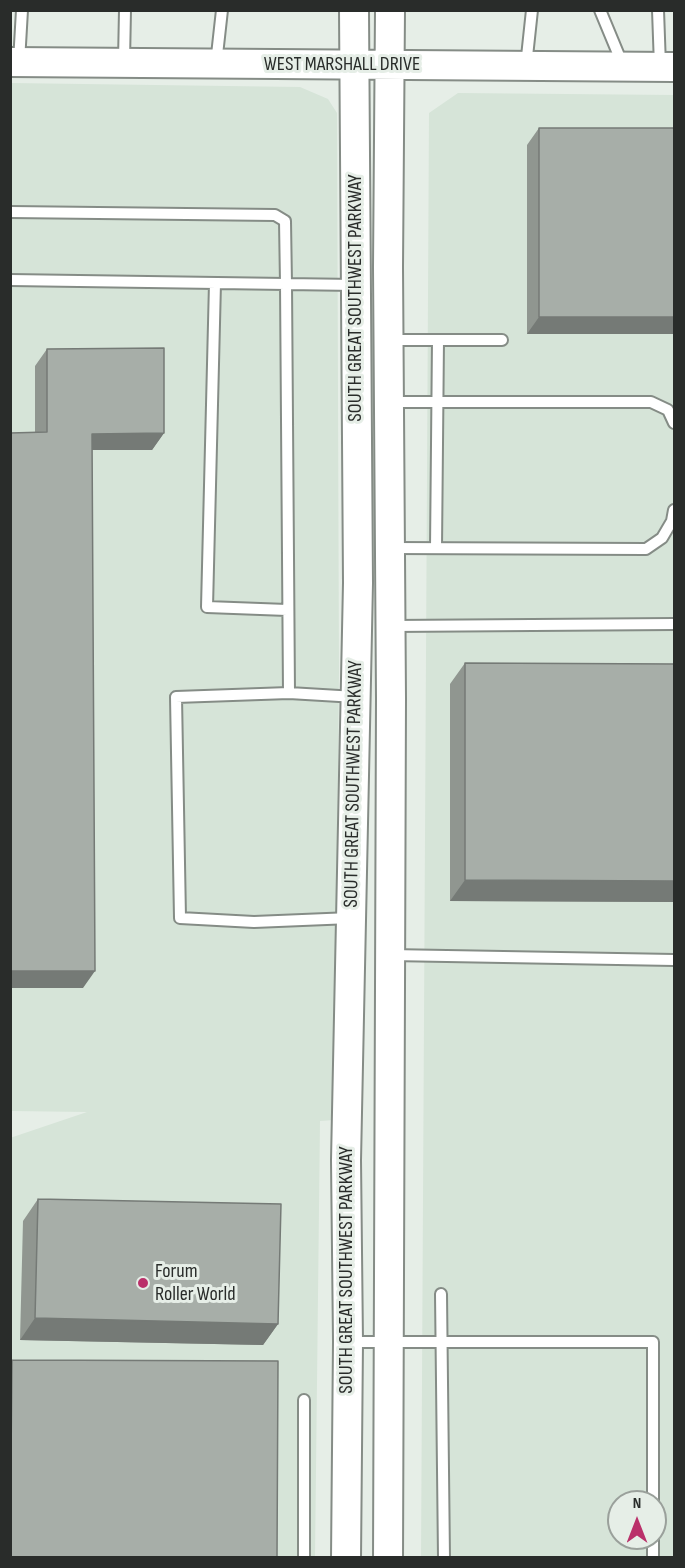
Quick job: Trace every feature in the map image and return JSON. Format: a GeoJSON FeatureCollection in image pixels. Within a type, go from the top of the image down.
{"type":"FeatureCollection","features":[{"type":"Feature","properties":{"kind":"main road","name":"SOUTH GREAT SOUTHWEST PARKWAY"},"geometry":{"type":"LineString","coordinates":[[346,1557],[348,1342],[346,1160],[356,697],[354,10]]}},
{"type":"Feature","properties":{"kind":"main road","name":"SOUTH GREAT SOUTHWEST PARKWAY"},"geometry":{"type":"LineString","coordinates":[[388,1557],[391,699],[388,340],[390,10]]}},
{"type":"Feature","properties":{"kind":"main road","name":"WEST MARSHALL DRIVE"},"geometry":{"type":"LineString","coordinates":[[15,62],[667,67]]}},
{"type":"Feature","properties":{"kind":"main road"},"geometry":{"type":"LineString","coordinates":[[356,697],[391,699]]}},
{"type":"Feature","properties":{"kind":"lane"},"geometry":{"type":"LineString","coordinates":[[15,62],[22,10]]}},
{"type":"Feature","properties":{"kind":"lane"},"geometry":{"type":"LineString","coordinates":[[124,63],[125,10]]}},
{"type":"Feature","properties":{"kind":"lane"},"geometry":{"type":"LineString","coordinates":[[216,64],[222,10]]}},
{"type":"Feature","properties":{"kind":"lane"},"geometry":{"type":"LineString","coordinates":[[526,66],[532,10]]}},
{"type":"Feature","properties":{"kind":"lane"},"geometry":{"type":"LineString","coordinates":[[600,10],[623,66]]}},
{"type":"Feature","properties":{"kind":"lane"},"geometry":{"type":"LineString","coordinates":[[658,10],[667,67]]}},
{"type":"Feature","properties":{"kind":"lane"},"geometry":{"type":"LineString","coordinates":[[10,212],[275,215],[285,221],[289,693]]}},
{"type":"Feature","properties":{"kind":"lane"},"geometry":{"type":"LineString","coordinates":[[10,280],[356,285]]}},
{"type":"Feature","properties":{"kind":"lane"},"geometry":{"type":"LineString","coordinates":[[215,283],[207,607],[287,610]]}},
{"type":"Feature","properties":{"kind":"lane"},"geometry":{"type":"LineString","coordinates":[[388,340],[502,340]]}},
{"type":"Feature","properties":{"kind":"lane"},"geometry":{"type":"LineString","coordinates":[[436,548],[438,340]]}},
{"type":"Feature","properties":{"kind":"lane"},"geometry":{"type":"LineString","coordinates":[[389,402],[651,402],[668,410],[675,423]]}},
{"type":"Feature","properties":{"kind":"lane"},"geometry":{"type":"LineString","coordinates":[[390,548],[646,549],[662,538],[672,521],[675,510]]}},
{"type":"Feature","properties":{"kind":"lane"},"geometry":{"type":"LineString","coordinates":[[390,626],[675,624]]}},
{"type":"Feature","properties":{"kind":"lane"},"geometry":{"type":"LineString","coordinates":[[351,918],[254,922],[180,918],[176,697],[289,693],[356,697]]}},
{"type":"Feature","properties":{"kind":"lane"},"geometry":{"type":"LineString","coordinates":[[390,955],[675,960]]}},
{"type":"Feature","properties":{"kind":"lane"},"geometry":{"type":"LineString","coordinates":[[441,1294],[444,1557]]}},
{"type":"Feature","properties":{"kind":"lane"},"geometry":{"type":"LineString","coordinates":[[348,1342],[653,1342],[653,1490]]}},
{"type":"Feature","properties":{"kind":"lane"},"geometry":{"type":"LineString","coordinates":[[304,1400],[304,1557]]}},
{"type":"Feature","properties":{"kind":"shaded area"},"geometry":{"type":"Polygon","coordinates":[[[11,83],[300,87],[328,99],[337,113],[339,671],[335,1081],[334,1120],[320,1121],[315,1557],[11,1557],[10,1138],[87,1112],[11,1111],[11,83]]]}},
{"type":"Feature","properties":{"kind":"shaded area"},"geometry":{"type":"Polygon","coordinates":[[[458,93],[674,95],[674,1557],[421,1558],[429,113],[458,93]]]}},
{"type":"Feature","properties":{"kind":"building"},"geometry":{"type":"Polygon","coordinates":[[[539,128],[675,128],[675,317],[539,317],[539,128]]]}},
{"type":"Feature","properties":{"kind":"building"},"geometry":{"type":"Polygon","coordinates":[[[164,348],[164,433],[92,434],[95,971],[10,971],[10,433],[47,432],[47,349],[164,348]]]}},
{"type":"Feature","properties":{"kind":"building"},"geometry":{"type":"Polygon","coordinates":[[[465,663],[675,664],[675,881],[465,880],[465,663]]]}},
{"type":"Feature","properties":{"kind":"building","name":"Forum Roller World"},"geometry":{"type":"Polygon","coordinates":[[[38,1199],[281,1204],[278,1324],[35,1318],[38,1199]]]}},
{"type":"Feature","properties":{"kind":"building"},"geometry":{"type":"Polygon","coordinates":[[[12,1360],[278,1361],[277,1557],[10,1557],[12,1360]]]}},
{"type":"Feature","properties":{"kind":"place","name":"Forum Roller World"},"geometry":{"type":"Point","coordinates":[143,1283]}}]}
